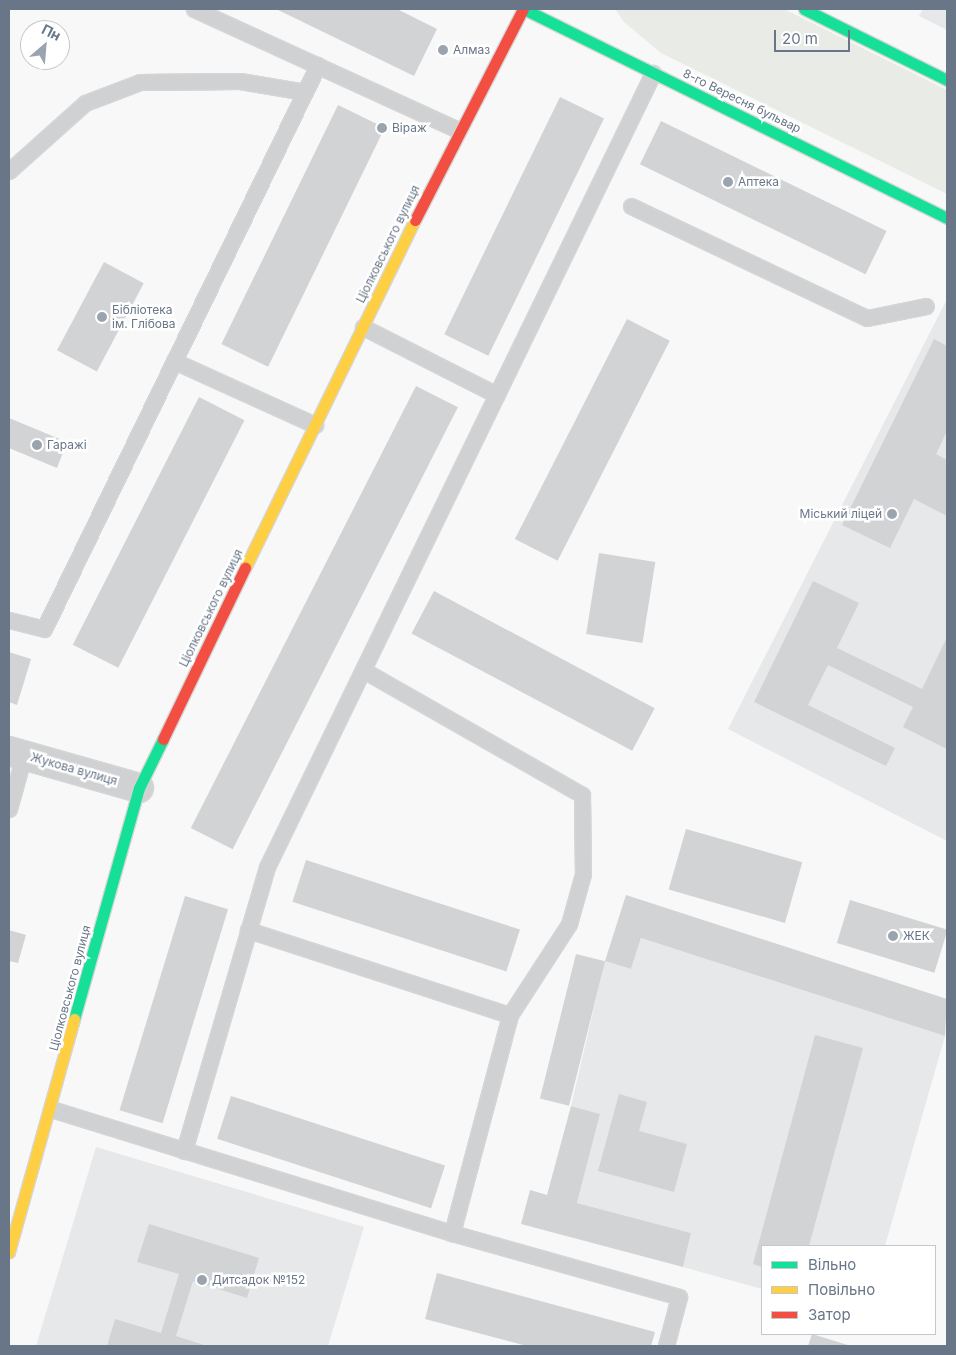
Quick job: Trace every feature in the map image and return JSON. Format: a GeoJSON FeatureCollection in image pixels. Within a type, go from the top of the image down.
{"type":"FeatureCollection","features":[{"type":"Feature","properties":{"kind":"street","name":"8-го Вересня бульвар"},"geometry":{"type":"LineString","coordinates":[[523,9],[947,218]]}},
{"type":"Feature","properties":{"kind":"street","name":"Ціолковського вулиця"},"geometry":{"type":"LineString","coordinates":[[9,1247],[51,1109],[140,788],[458,130],[523,9]]}},
{"type":"Feature","properties":{"kind":"street"},"geometry":{"type":"LineString","coordinates":[[804,9],[947,80]]}},
{"type":"Feature","properties":{"kind":"street","name":"Жукова вулиця"},"geometry":{"type":"LineString","coordinates":[[16,753],[140,788]]}},
{"type":"Feature","properties":{"kind":"lane"},"geometry":{"type":"LineString","coordinates":[[194,9],[318,64],[458,130]]}},
{"type":"Feature","properties":{"kind":"lane"},"geometry":{"type":"LineString","coordinates":[[9,620],[44,629],[318,64]]}},
{"type":"Feature","properties":{"kind":"lane"},"geometry":{"type":"LineString","coordinates":[[184,1151],[266,867],[653,73]]}},
{"type":"Feature","properties":{"kind":"lane"},"geometry":{"type":"LineString","coordinates":[[9,171],[85,103],[140,82],[240,81],[305,92]]}},
{"type":"Feature","properties":{"kind":"lane"},"geometry":{"type":"LineString","coordinates":[[631,206],[867,318],[926,306]]}},
{"type":"Feature","properties":{"kind":"lane"},"geometry":{"type":"LineString","coordinates":[[363,327],[497,395]]}},
{"type":"Feature","properties":{"kind":"lane"},"geometry":{"type":"LineString","coordinates":[[174,361],[316,424]]}},
{"type":"Feature","properties":{"kind":"lane"},"geometry":{"type":"LineString","coordinates":[[363,670],[582,795],[584,874],[569,924],[510,1015],[452,1234]]}},
{"type":"Feature","properties":{"kind":"lane"},"geometry":{"type":"LineString","coordinates":[[9,808],[16,753]]}},
{"type":"Feature","properties":{"kind":"lane"},"geometry":{"type":"LineString","coordinates":[[248,930],[510,1015]]}},
{"type":"Feature","properties":{"kind":"lane"},"geometry":{"type":"LineString","coordinates":[[51,1109],[452,1234],[679,1297],[666,1346]]}},
{"type":"Feature","properties":{"kind":"shaded area"},"geometry":{"type":"Polygon","coordinates":[[[615,9],[784,9],[947,90],[947,194],[661,53],[624,22],[615,9]]]}},
{"type":"Feature","properties":{"kind":"shaded area"},"geometry":{"type":"Polygon","coordinates":[[[923,9],[947,9],[947,30],[919,16],[923,9]]]}},
{"type":"Feature","properties":{"kind":"shaded area","name":"Міський ліцей"},"geometry":{"type":"Polygon","coordinates":[[[947,299],[947,841],[728,729],[947,299]]]}},
{"type":"Feature","properties":{"kind":"shaded area"},"geometry":{"type":"Polygon","coordinates":[[[641,938],[945,1036],[885,1245],[761,1245],[761,1289],[683,1267],[691,1233],[577,1203],[600,1114],[571,1106],[605,961],[631,969],[641,938]]]}},
{"type":"Feature","properties":{"kind":"shaded area","name":"Дитсадок №152"},"geometry":{"type":"Polygon","coordinates":[[[96,1147],[364,1227],[328,1346],[36,1346],[96,1147]]]}},
{"type":"Feature","properties":{"kind":"building"},"geometry":{"type":"Polygon","coordinates":[[[276,9],[397,9],[437,29],[414,76],[276,9]]]}},
{"type":"Feature","properties":{"kind":"building"},"geometry":{"type":"Polygon","coordinates":[[[560,97],[604,118],[488,356],[444,334],[560,97]]]}},
{"type":"Feature","properties":{"kind":"building"},"geometry":{"type":"Polygon","coordinates":[[[338,105],[385,128],[268,367],[221,344],[338,105]]]}},
{"type":"Feature","properties":{"kind":"building"},"geometry":{"type":"Polygon","coordinates":[[[661,121],[887,231],[866,274],[640,164],[661,121]]]}},
{"type":"Feature","properties":{"kind":"building","name":"Бібліотека ім. Глібова"},"geometry":{"type":"Polygon","coordinates":[[[104,262],[144,283],[97,371],[57,350],[104,262]]]}},
{"type":"Feature","properties":{"kind":"building"},"geometry":{"type":"Polygon","coordinates":[[[627,319],[670,341],[558,561],[515,539],[627,319]]]}},
{"type":"Feature","properties":{"kind":"building"},"geometry":{"type":"Polygon","coordinates":[[[934,339],[947,346],[947,431],[936,454],[947,460],[947,516],[914,499],[890,548],[842,525],[934,339]]]}},
{"type":"Feature","properties":{"kind":"building"},"geometry":{"type":"Polygon","coordinates":[[[416,386],[458,407],[233,849],[191,828],[416,386]]]}},
{"type":"Feature","properties":{"kind":"building"},"geometry":{"type":"Polygon","coordinates":[[[199,397],[244,420],[118,668],[73,645],[199,397]]]}},
{"type":"Feature","properties":{"kind":"building","name":"Гаражі"},"geometry":{"type":"Polygon","coordinates":[[[9,418],[67,442],[57,468],[9,448],[9,418]]]}},
{"type":"Feature","properties":{"kind":"building"},"geometry":{"type":"Polygon","coordinates":[[[599,553],[655,562],[642,643],[586,634],[599,553]]]}},
{"type":"Feature","properties":{"kind":"building"},"geometry":{"type":"Polygon","coordinates":[[[813,581],[859,603],[837,648],[922,689],[947,637],[947,749],[903,727],[913,707],[828,665],[808,705],[895,748],[886,766],[754,702],[813,581]]]}},
{"type":"Feature","properties":{"kind":"building"},"geometry":{"type":"Polygon","coordinates":[[[434,591],[655,708],[632,751],[411,633],[434,591]]]}},
{"type":"Feature","properties":{"kind":"building"},"geometry":{"type":"Polygon","coordinates":[[[9,652],[31,659],[17,705],[9,702],[9,652]]]}},
{"type":"Feature","properties":{"kind":"building"},"geometry":{"type":"Polygon","coordinates":[[[686,829],[802,862],[785,923],[669,890],[686,829]]]}},
{"type":"Feature","properties":{"kind":"building"},"geometry":{"type":"Polygon","coordinates":[[[306,860],[520,930],[506,971],[292,902],[306,860]]]}},
{"type":"Feature","properties":{"kind":"building"},"geometry":{"type":"Polygon","coordinates":[[[626,895],[947,999],[945,1036],[641,938],[631,969],[605,961],[626,895]]]}},
{"type":"Feature","properties":{"kind":"building"},"geometry":{"type":"Polygon","coordinates":[[[185,896],[228,909],[163,1123],[120,1110],[185,896]]]}},
{"type":"Feature","properties":{"kind":"building","name":"ЖЕК"},"geometry":{"type":"Polygon","coordinates":[[[850,900],[947,930],[934,973],[837,943],[850,900]]]}},
{"type":"Feature","properties":{"kind":"building"},"geometry":{"type":"Polygon","coordinates":[[[9,930],[26,935],[18,963],[9,961],[9,930]]]}},
{"type":"Feature","properties":{"kind":"building"},"geometry":{"type":"Polygon","coordinates":[[[576,954],[605,961],[569,1106],[540,1099],[576,954]]]}},
{"type":"Feature","properties":{"kind":"building"},"geometry":{"type":"Polygon","coordinates":[[[815,1035],[863,1048],[809,1245],[761,1245],[761,1267],[753,1264],[815,1035]]]}},
{"type":"Feature","properties":{"kind":"building"},"geometry":{"type":"Polygon","coordinates":[[[619,1094],[647,1102],[639,1131],[687,1144],[674,1192],[598,1171],[619,1094]]]}},
{"type":"Feature","properties":{"kind":"building"},"geometry":{"type":"Polygon","coordinates":[[[231,1096],[445,1166],[431,1208],[217,1139],[231,1096]]]}},
{"type":"Feature","properties":{"kind":"building"},"geometry":{"type":"Polygon","coordinates":[[[571,1106],[600,1114],[577,1203],[691,1233],[683,1267],[521,1224],[530,1190],[547,1195],[571,1106]]]}},
{"type":"Feature","properties":{"kind":"building"},"geometry":{"type":"Polygon","coordinates":[[[149,1224],[259,1258],[247,1298],[193,1281],[176,1336],[207,1346],[107,1346],[115,1319],[161,1333],[179,1274],[137,1262],[149,1224]]]}},
{"type":"Feature","properties":{"kind":"building"},"geometry":{"type":"Polygon","coordinates":[[[437,1273],[655,1332],[651,1346],[527,1346],[425,1319],[437,1273]]]}},
{"type":"Feature","properties":{"kind":"building"},"geometry":{"type":"Polygon","coordinates":[[[812,1335],[815,1335],[851,1346],[808,1346],[812,1335]]]}},
{"type":"Feature","properties":{"kind":"traffic: fast"},"geometry":{"type":"LineString","coordinates":[[524,9],[947,218]]}},
{"type":"Feature","properties":{"kind":"traffic: fast"},"geometry":{"type":"LineString","coordinates":[[804,9],[947,80]]}},
{"type":"Feature","properties":{"kind":"traffic: fast"},"geometry":{"type":"LineString","coordinates":[[74,1019],[139,788],[163,739]]}},
{"type":"Feature","properties":{"kind":"traffic: slow"},"geometry":{"type":"LineString","coordinates":[[245,568],[415,220]]}},
{"type":"Feature","properties":{"kind":"traffic: slow"},"geometry":{"type":"LineString","coordinates":[[9,1252],[74,1019]]}},
{"type":"Feature","properties":{"kind":"traffic: jam"},"geometry":{"type":"LineString","coordinates":[[415,220],[523,9]]}},
{"type":"Feature","properties":{"kind":"traffic: jam"},"geometry":{"type":"LineString","coordinates":[[163,739],[245,568]]}},
{"type":"Feature","properties":{"kind":"place","name":"Алмаз"},"geometry":{"type":"Point","coordinates":[443,50]}},
{"type":"Feature","properties":{"kind":"place","name":"Віраж"},"geometry":{"type":"Point","coordinates":[382,128]}},
{"type":"Feature","properties":{"kind":"place","name":"Аптека"},"geometry":{"type":"Point","coordinates":[728,182]}},
{"type":"Feature","properties":{"kind":"place","name":"Бібліотека ім. Глібова"},"geometry":{"type":"Point","coordinates":[102,317]}},
{"type":"Feature","properties":{"kind":"place","name":"Гаражі"},"geometry":{"type":"Point","coordinates":[37,445]}},
{"type":"Feature","properties":{"kind":"place","name":"Міський ліцей"},"geometry":{"type":"Point","coordinates":[892,514]}},
{"type":"Feature","properties":{"kind":"place","name":"ЖЕК"},"geometry":{"type":"Point","coordinates":[893,936]}},
{"type":"Feature","properties":{"kind":"place","name":"Дитсадок №152"},"geometry":{"type":"Point","coordinates":[202,1280]}}]}
